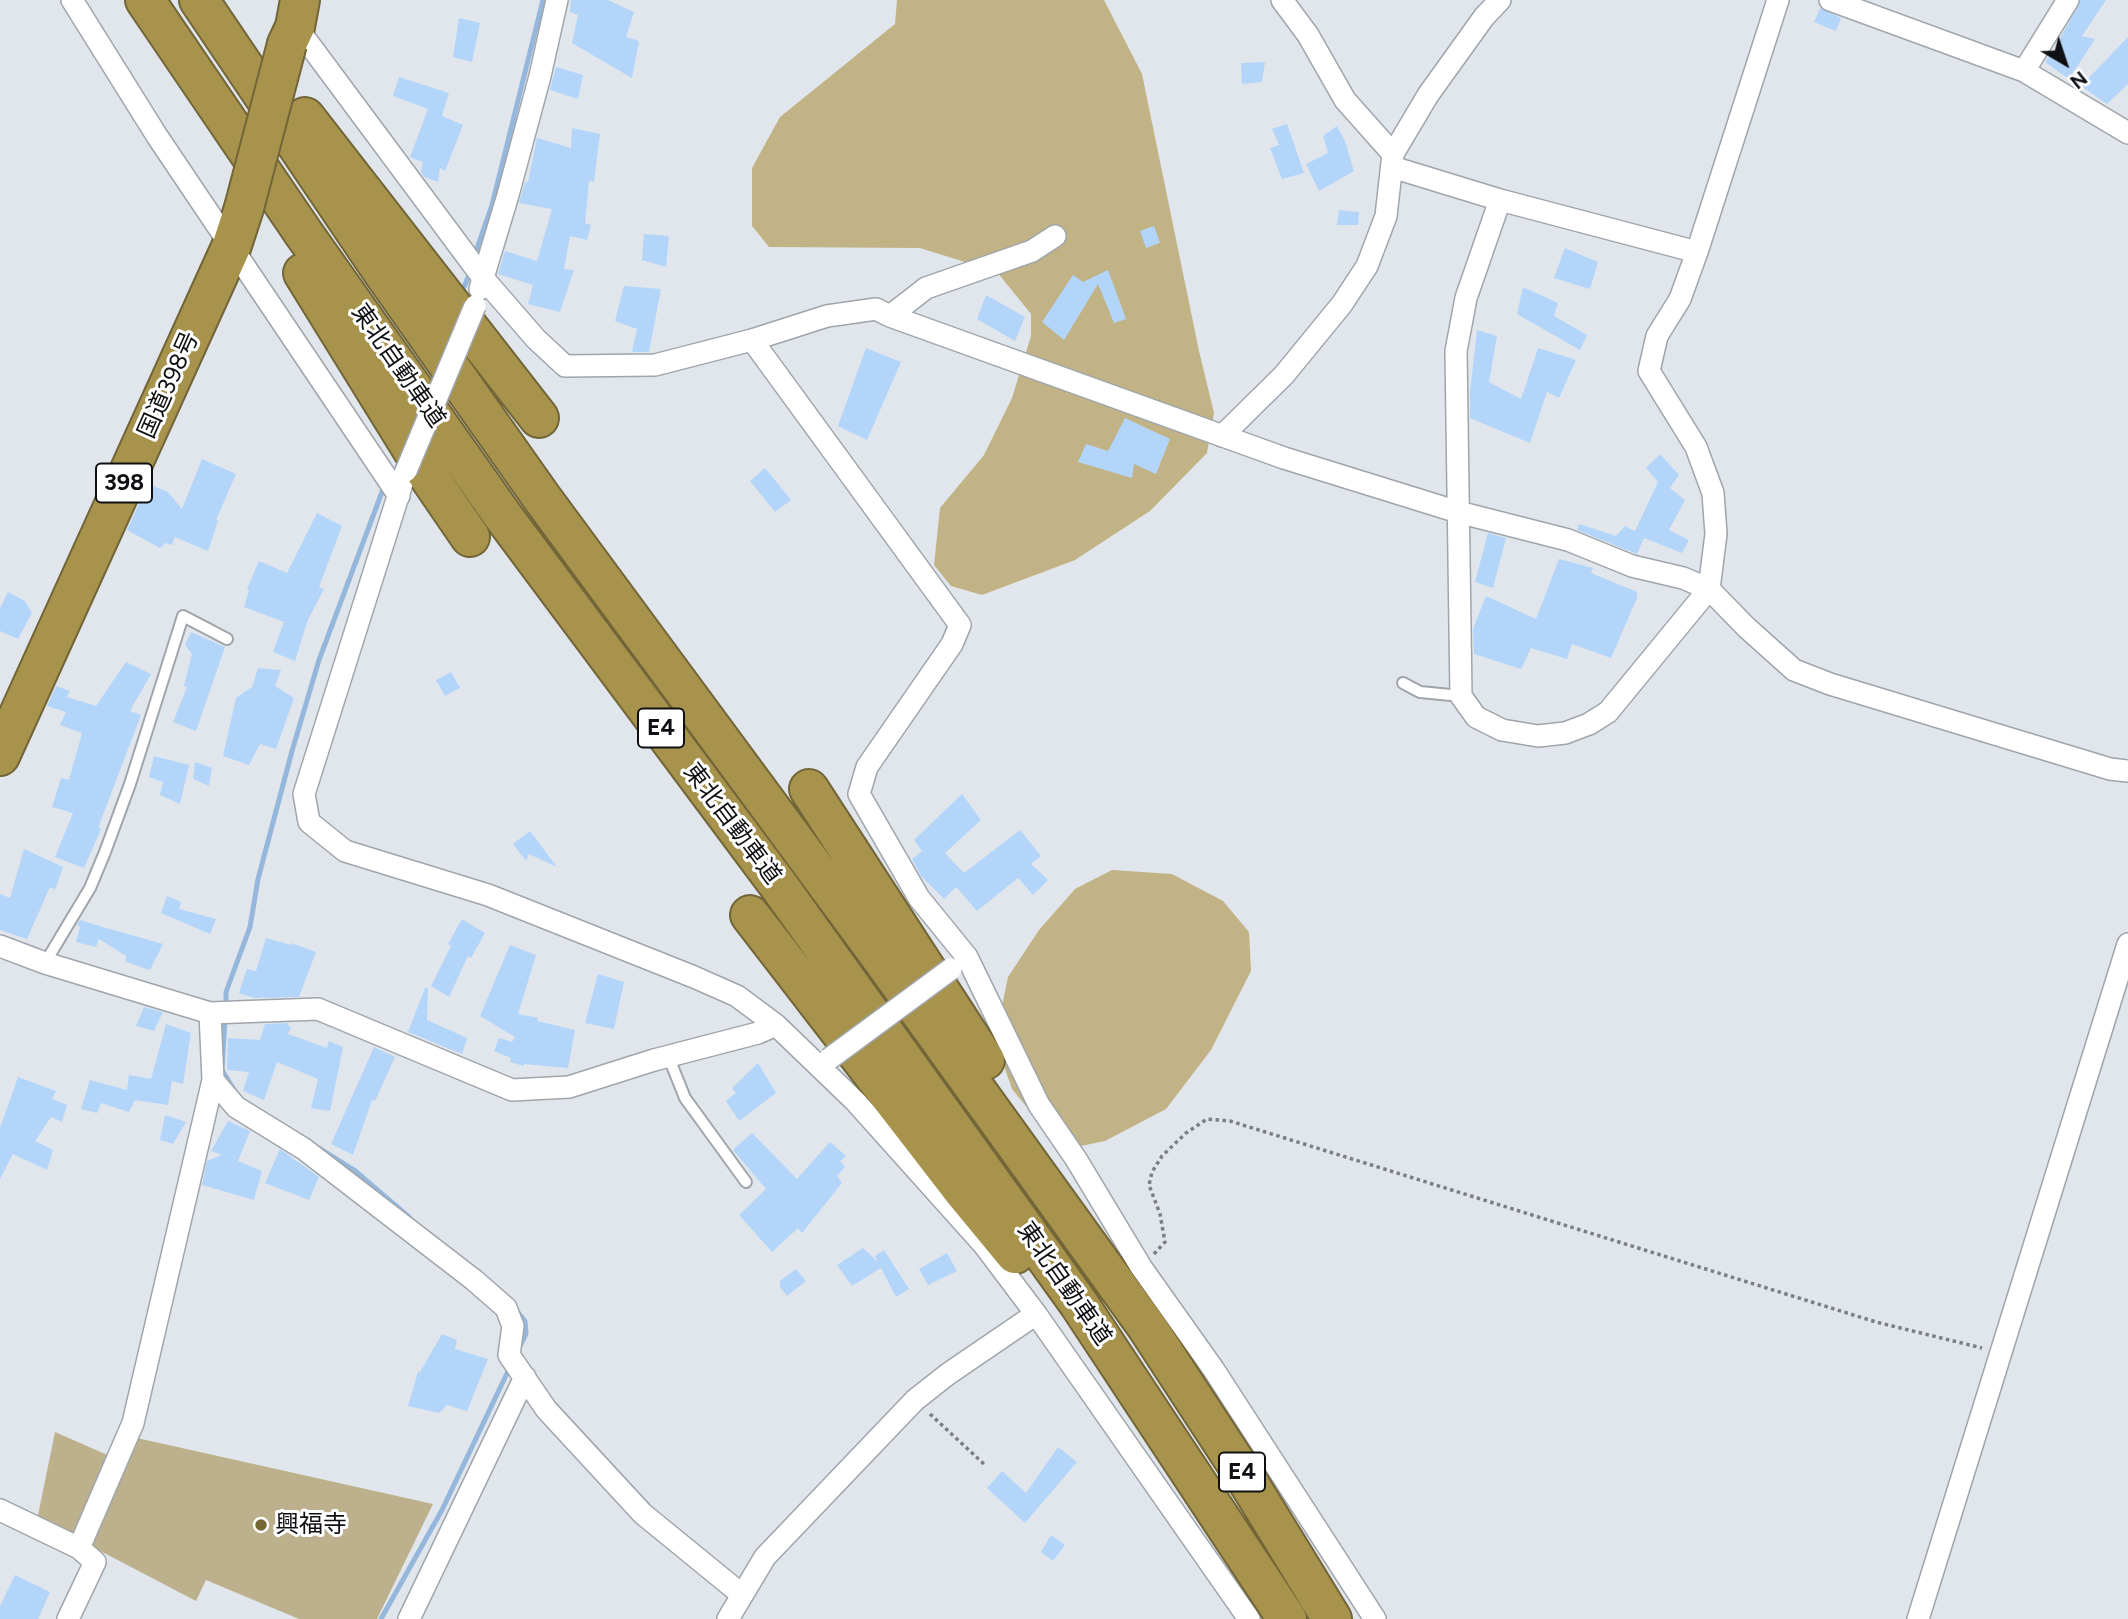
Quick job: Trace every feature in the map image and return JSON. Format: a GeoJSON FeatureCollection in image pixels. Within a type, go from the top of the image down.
{"type":"FeatureCollection","features":[{"type":"Feature","properties":{"kind":"highway"},"geometry":{"type":"LineString","coordinates":[[145,0],[219,135],[431,480],[470,537]]}},
{"type":"Feature","properties":{"kind":"highway","name":"東北自動車道"},"geometry":{"type":"LineString","coordinates":[[145,0],[304,234],[503,516],[779,886],[1079,1304],[1287,1619]]}},
{"type":"Feature","properties":{"kind":"highway","name":"東北自動車道"},"geometry":{"type":"LineString","coordinates":[[199,0],[374,260],[542,498],[876,951],[1147,1327],[1245,1477],[1332,1619]]}},
{"type":"Feature","properties":{"kind":"highway"},"geometry":{"type":"LineString","coordinates":[[212,0],[539,418]]}},
{"type":"Feature","properties":{"kind":"highway","name":"国道398号"},"geometry":{"type":"LineString","coordinates":[[0,756],[232,245],[244,208],[291,18]]}},
{"type":"Feature","properties":{"kind":"highway"},"geometry":{"type":"LineString","coordinates":[[809,789],[1064,1186],[1147,1327]]}},
{"type":"Feature","properties":{"kind":"highway"},"geometry":{"type":"LineString","coordinates":[[750,915],[963,1191],[1179,1453]]}},
{"type":"Feature","properties":{"kind":"street"},"geometry":{"type":"LineString","coordinates":[[72,0],[157,136],[399,496]]}},
{"type":"Feature","properties":{"kind":"street"},"geometry":{"type":"LineString","coordinates":[[557,0],[512,182],[480,275],[475,306],[406,471],[304,794],[309,822],[345,851],[488,895],[737,996],[824,1063],[984,1245],[1036,1314],[1249,1619]]}},
{"type":"Feature","properties":{"kind":"street"},"geometry":{"type":"LineString","coordinates":[[1282,0],[1308,35],[1345,100],[1392,161],[1500,200],[1697,252]]}},
{"type":"Feature","properties":{"kind":"street"},"geometry":{"type":"LineString","coordinates":[[1222,436],[1284,375],[1342,304],[1367,266],[1386,216],[1392,161],[1428,95],[1483,17],[1500,0]]}},
{"type":"Feature","properties":{"kind":"street"},"geometry":{"type":"LineString","coordinates":[[1500,200],[1466,298],[1456,351],[1461,696],[1476,717],[1502,730],[1538,736],[1565,733],[1589,724],[1608,712],[1709,589],[1716,534],[1713,493],[1696,447],[1648,371],[1657,336],[1680,299],[1697,252],[1778,0]]}},
{"type":"Feature","properties":{"kind":"street"},"geometry":{"type":"LineString","coordinates":[[1830,0],[2024,71],[2128,133]]}},
{"type":"Feature","properties":{"kind":"street"},"geometry":{"type":"LineString","coordinates":[[2024,71],[2068,0]]}},
{"type":"Feature","properties":{"kind":"street"},"geometry":{"type":"LineString","coordinates":[[291,18],[480,275],[536,339],[565,366],[655,365],[752,340],[827,316],[876,309],[1222,436],[1458,512],[1568,540],[1632,566],[1683,578],[1709,589],[1794,670],[1830,684],[2110,769],[2128,772]]}},
{"type":"Feature","properties":{"kind":"street"},"geometry":{"type":"LineString","coordinates":[[890,316],[926,288],[1032,251],[1055,236]]}},
{"type":"Feature","properties":{"kind":"street"},"geometry":{"type":"LineString","coordinates":[[752,340],[960,625],[952,644],[867,766],[859,794],[1039,1105],[1141,1266],[1214,1370],[1375,1619]]}},
{"type":"Feature","properties":{"kind":"street"},"geometry":{"type":"LineString","coordinates":[[1918,1619],[2128,944]]}},
{"type":"Feature","properties":{"kind":"street"},"geometry":{"type":"LineString","coordinates":[[0,946],[45,963],[211,1013],[318,1009],[512,1090],[569,1087],[654,1060],[758,1033],[776,1025]]}},
{"type":"Feature","properties":{"kind":"street"},"geometry":{"type":"LineString","coordinates":[[824,1063],[959,963]]}},
{"type":"Feature","properties":{"kind":"street"},"geometry":{"type":"LineString","coordinates":[[79,1548],[133,1423],[213,1080],[211,1013]]}},
{"type":"Feature","properties":{"kind":"street"},"geometry":{"type":"LineString","coordinates":[[213,1080],[236,1107],[304,1149],[474,1280],[506,1308],[513,1326],[518,1367],[546,1409],[643,1514],[741,1594]]}},
{"type":"Feature","properties":{"kind":"street"},"geometry":{"type":"LineString","coordinates":[[728,1619],[765,1556],[915,1400],[947,1374],[1036,1314]]}},
{"type":"Feature","properties":{"kind":"street"},"geometry":{"type":"LineString","coordinates":[[409,1619],[518,1367]]}},
{"type":"Feature","properties":{"kind":"street"},"geometry":{"type":"LineString","coordinates":[[0,1510],[79,1548],[95,1562],[68,1619]]}},
{"type":"Feature","properties":{"kind":"lane"},"geometry":{"type":"LineString","coordinates":[[45,963],[90,888],[105,852],[130,784],[183,616],[228,639]]}},
{"type":"Feature","properties":{"kind":"lane"},"geometry":{"type":"LineString","coordinates":[[1403,683],[1420,692],[1461,696]]}},
{"type":"Feature","properties":{"kind":"lane"},"geometry":{"type":"LineString","coordinates":[[668,1058],[685,1098],[746,1182]]}},
{"type":"Feature","properties":{"kind":"path"},"geometry":{"type":"LineString","coordinates":[[1141,1266],[1165,1242],[1160,1214],[1149,1185],[1152,1172],[1162,1156],[1186,1133],[1207,1119],[1230,1121],[1876,1322],[2001,1353]]}},
{"type":"Feature","properties":{"kind":"path"},"geometry":{"type":"LineString","coordinates":[[915,1400],[985,1465]]}},
{"type":"Feature","properties":{"kind":"shaded area"},"geometry":{"type":"Polygon","coordinates":[[[897,0],[1104,0],[1142,74],[1214,413],[1207,453],[1150,511],[1075,560],[982,595],[951,586],[934,565],[940,508],[984,455],[1012,398],[1031,336],[1031,314],[997,272],[920,248],[769,247],[752,226],[752,168],[780,117],[895,24],[897,0]]]}},
{"type":"Feature","properties":{"kind":"shaded area"},"geometry":{"type":"Polygon","coordinates":[[[1112,870],[1172,874],[1223,901],[1249,932],[1251,971],[1211,1050],[1166,1109],[1105,1141],[1066,1149],[1046,1131],[1012,1089],[995,1040],[1008,977],[1039,930],[1075,889],[1112,870]]]}},
{"type":"Feature","properties":{"kind":"shaded area"},"geometry":{"type":"Polygon","coordinates":[[[55,1432],[112,1457],[77,1539],[37,1520],[55,1432]]]}},
{"type":"Feature","properties":{"kind":"shaded area","name":"興福寺"},"geometry":{"type":"Polygon","coordinates":[[[137,1438],[433,1504],[377,1619],[299,1619],[206,1580],[196,1601],[87,1544],[137,1438]]]}},
{"type":"Feature","properties":{"kind":"building"},"geometry":{"type":"Polygon","coordinates":[[[571,0],[608,0],[634,12],[626,37],[639,41],[632,78],[572,43],[578,15],[570,12],[571,0]]]}},
{"type":"Feature","properties":{"kind":"building"},"geometry":{"type":"Polygon","coordinates":[[[2081,0],[2106,0],[2082,36],[2095,39],[2069,79],[2045,62],[2060,43],[2058,42],[2081,0]]]}},
{"type":"Feature","properties":{"kind":"building"},"geometry":{"type":"Polygon","coordinates":[[[1820,8],[1841,18],[1836,31],[1814,22],[1820,8]]]}},
{"type":"Feature","properties":{"kind":"building"},"geometry":{"type":"Polygon","coordinates":[[[459,18],[480,23],[472,62],[453,57],[459,18]]]}},
{"type":"Feature","properties":{"kind":"building"},"geometry":{"type":"Polygon","coordinates":[[[2128,37],[2128,84],[2107,104],[2081,86],[2128,37]]]}},
{"type":"Feature","properties":{"kind":"building"},"geometry":{"type":"Polygon","coordinates":[[[1265,62],[1262,82],[1242,84],[1241,63],[1265,62]]]}},
{"type":"Feature","properties":{"kind":"building"},"geometry":{"type":"Polygon","coordinates":[[[556,67],[583,75],[578,99],[550,90],[556,67]]]}},
{"type":"Feature","properties":{"kind":"building"},"geometry":{"type":"Polygon","coordinates":[[[399,77],[449,93],[442,116],[463,125],[445,171],[440,168],[438,182],[424,177],[421,172],[423,162],[410,157],[428,109],[393,96],[399,77]]]}},
{"type":"Feature","properties":{"kind":"building"},"geometry":{"type":"Polygon","coordinates":[[[1287,124],[1304,173],[1282,179],[1270,148],[1279,145],[1272,129],[1287,124]]]}},
{"type":"Feature","properties":{"kind":"building"},"geometry":{"type":"Polygon","coordinates":[[[1337,126],[1345,141],[1354,171],[1319,191],[1306,164],[1328,153],[1323,136],[1337,126]]]}},
{"type":"Feature","properties":{"kind":"building"},"geometry":{"type":"Polygon","coordinates":[[[572,128],[600,134],[594,182],[589,181],[585,223],[591,225],[587,240],[570,236],[564,269],[574,270],[560,312],[528,304],[533,285],[498,274],[505,251],[537,261],[552,209],[519,203],[525,182],[528,182],[537,138],[571,148],[572,128]]]}},
{"type":"Feature","properties":{"kind":"building"},"geometry":{"type":"Polygon","coordinates":[[[1339,210],[1359,212],[1358,225],[1337,225],[1339,210]]]}},
{"type":"Feature","properties":{"kind":"building"},"geometry":{"type":"Polygon","coordinates":[[[1154,226],[1160,243],[1146,248],[1140,231],[1154,226]]]}},
{"type":"Feature","properties":{"kind":"building"},"geometry":{"type":"Polygon","coordinates":[[[644,234],[669,236],[666,267],[642,260],[644,234]]]}},
{"type":"Feature","properties":{"kind":"building"},"geometry":{"type":"Polygon","coordinates":[[[1565,248],[1598,262],[1590,289],[1554,278],[1565,248]]]}},
{"type":"Feature","properties":{"kind":"building"},"geometry":{"type":"Polygon","coordinates":[[[1108,270],[1126,319],[1114,323],[1098,284],[1064,340],[1042,322],[1073,275],[1083,282],[1108,270]]]}},
{"type":"Feature","properties":{"kind":"building"},"geometry":{"type":"Polygon","coordinates":[[[624,286],[661,289],[649,352],[632,352],[637,329],[615,321],[624,286]]]}},
{"type":"Feature","properties":{"kind":"building"},"geometry":{"type":"Polygon","coordinates":[[[1523,287],[1558,303],[1554,316],[1587,335],[1580,350],[1517,314],[1523,287]]]}},
{"type":"Feature","properties":{"kind":"building"},"geometry":{"type":"Polygon","coordinates":[[[986,295],[1025,317],[1015,341],[977,319],[986,295]]]}},
{"type":"Feature","properties":{"kind":"building"},"geometry":{"type":"Polygon","coordinates":[[[1477,330],[1497,336],[1489,382],[1521,399],[1538,348],[1576,360],[1559,398],[1547,392],[1530,443],[1470,418],[1477,330]]]}},
{"type":"Feature","properties":{"kind":"building"},"geometry":{"type":"Polygon","coordinates":[[[866,348],[901,362],[867,440],[838,426],[866,348]]]}},
{"type":"Feature","properties":{"kind":"building"},"geometry":{"type":"Polygon","coordinates":[[[1125,418],[1170,439],[1156,474],[1134,464],[1132,478],[1078,462],[1086,444],[1108,451],[1125,418]]]}},
{"type":"Feature","properties":{"kind":"building"},"geometry":{"type":"Polygon","coordinates":[[[1660,454],[1679,475],[1670,488],[1685,500],[1669,530],[1689,540],[1682,553],[1644,538],[1637,554],[1577,530],[1579,524],[1616,536],[1625,526],[1635,531],[1658,482],[1646,468],[1660,454]]]}},
{"type":"Feature","properties":{"kind":"building"},"geometry":{"type":"Polygon","coordinates":[[[202,459],[236,474],[216,520],[218,521],[208,551],[175,537],[172,545],[165,543],[160,548],[127,530],[148,484],[168,492],[182,509],[202,459]]]}},
{"type":"Feature","properties":{"kind":"building"},"geometry":{"type":"Polygon","coordinates":[[[765,468],[791,500],[775,512],[750,481],[765,468]]]}},
{"type":"Feature","properties":{"kind":"building"},"geometry":{"type":"Polygon","coordinates":[[[317,513],[342,526],[319,587],[324,589],[307,622],[295,661],[273,652],[284,622],[244,607],[249,590],[247,589],[259,561],[287,573],[317,513]]]}},
{"type":"Feature","properties":{"kind":"building"},"geometry":{"type":"Polygon","coordinates":[[[1488,533],[1506,538],[1493,588],[1475,582],[1488,533]]]}},
{"type":"Feature","properties":{"kind":"building"},"geometry":{"type":"Polygon","coordinates":[[[1559,559],[1593,568],[1591,573],[1637,592],[1637,598],[1611,658],[1572,644],[1567,659],[1531,648],[1521,669],[1474,654],[1473,629],[1486,596],[1536,619],[1559,559]]]}},
{"type":"Feature","properties":{"kind":"building"},"geometry":{"type":"Polygon","coordinates":[[[8,592],[25,601],[32,613],[18,639],[0,631],[0,608],[8,592]]]}},
{"type":"Feature","properties":{"kind":"building"},"geometry":{"type":"Polygon","coordinates":[[[191,632],[225,647],[196,731],[173,722],[187,687],[184,686],[192,654],[185,645],[191,632]]]}},
{"type":"Feature","properties":{"kind":"building"},"geometry":{"type":"Polygon","coordinates":[[[126,662],[151,674],[130,711],[141,715],[98,828],[101,829],[84,868],[55,857],[73,813],[52,807],[61,778],[69,780],[82,733],[60,725],[66,712],[47,706],[56,686],[70,691],[67,697],[96,706],[126,662]]]}},
{"type":"Feature","properties":{"kind":"building"},"geometry":{"type":"Polygon","coordinates":[[[258,668],[281,670],[275,686],[294,698],[276,749],[260,744],[249,765],[223,756],[236,698],[252,687],[258,668]]]}},
{"type":"Feature","properties":{"kind":"building"},"geometry":{"type":"Polygon","coordinates":[[[451,672],[460,688],[445,696],[436,680],[451,672]]]}},
{"type":"Feature","properties":{"kind":"building"},"geometry":{"type":"Polygon","coordinates":[[[154,756],[189,765],[180,804],[160,795],[163,782],[149,777],[154,756]]]}},
{"type":"Feature","properties":{"kind":"building"},"geometry":{"type":"Polygon","coordinates":[[[195,762],[212,768],[209,786],[193,779],[195,762]]]}},
{"type":"Feature","properties":{"kind":"building"},"geometry":{"type":"Polygon","coordinates":[[[962,794],[981,820],[945,853],[964,873],[1020,830],[1041,856],[1031,864],[1048,880],[1033,895],[1018,878],[977,911],[956,887],[944,899],[921,876],[912,859],[922,851],[914,840],[962,794]]]}},
{"type":"Feature","properties":{"kind":"building"},"geometry":{"type":"Polygon","coordinates":[[[530,831],[557,867],[529,854],[526,861],[513,844],[530,831]]]}},
{"type":"Feature","properties":{"kind":"building"},"geometry":{"type":"Polygon","coordinates":[[[24,849],[63,867],[55,890],[50,887],[27,939],[0,930],[0,894],[10,898],[24,849]]]}},
{"type":"Feature","properties":{"kind":"building"},"geometry":{"type":"Polygon","coordinates":[[[167,896],[181,902],[179,909],[216,919],[210,934],[161,913],[167,896]]]}},
{"type":"Feature","properties":{"kind":"building"},"geometry":{"type":"Polygon","coordinates":[[[462,919],[485,933],[471,958],[468,956],[449,997],[431,986],[451,946],[448,944],[462,919]]]}},
{"type":"Feature","properties":{"kind":"building"},"geometry":{"type":"Polygon","coordinates":[[[80,920],[163,944],[150,970],[126,962],[126,956],[99,939],[96,947],[76,942],[80,920]]]}},
{"type":"Feature","properties":{"kind":"building"},"geometry":{"type":"Polygon","coordinates":[[[266,938],[316,952],[299,997],[254,998],[239,993],[247,969],[256,971],[266,938]]]}},
{"type":"Feature","properties":{"kind":"building"},"geometry":{"type":"Polygon","coordinates":[[[510,945],[536,955],[518,1014],[575,1030],[568,1068],[524,1066],[510,1062],[511,1058],[494,1051],[499,1038],[512,1042],[515,1037],[480,1016],[510,945]]]}},
{"type":"Feature","properties":{"kind":"building"},"geometry":{"type":"Polygon","coordinates":[[[598,974],[624,982],[614,1029],[585,1023],[598,974]]]}},
{"type":"Feature","properties":{"kind":"building"},"geometry":{"type":"Polygon","coordinates":[[[425,988],[428,988],[427,1020],[467,1038],[462,1054],[408,1032],[425,988]]]}},
{"type":"Feature","properties":{"kind":"building"},"geometry":{"type":"Polygon","coordinates":[[[144,1007],[163,1012],[154,1031],[136,1026],[144,1007]]]}},
{"type":"Feature","properties":{"kind":"building"},"geometry":{"type":"Polygon","coordinates":[[[289,1023],[288,1026],[291,1027],[288,1034],[327,1048],[329,1041],[343,1047],[330,1111],[311,1108],[318,1079],[277,1062],[264,1100],[243,1091],[249,1072],[227,1070],[228,1038],[260,1040],[265,1024],[289,1023]]]}},
{"type":"Feature","properties":{"kind":"building"},"geometry":{"type":"Polygon","coordinates":[[[166,1024],[191,1033],[183,1084],[172,1081],[168,1105],[135,1100],[129,1112],[101,1103],[97,1113],[81,1109],[90,1080],[127,1090],[129,1075],[151,1079],[166,1024]]]}},
{"type":"Feature","properties":{"kind":"building"},"geometry":{"type":"Polygon","coordinates":[[[374,1047],[395,1057],[375,1101],[372,1100],[353,1155],[331,1144],[374,1047]]]}},
{"type":"Feature","properties":{"kind":"building"},"geometry":{"type":"Polygon","coordinates":[[[758,1063],[776,1093],[739,1121],[726,1101],[736,1093],[732,1088],[758,1063]]]}},
{"type":"Feature","properties":{"kind":"building"},"geometry":{"type":"Polygon","coordinates":[[[18,1077],[56,1091],[52,1099],[67,1105],[62,1122],[51,1117],[35,1141],[53,1150],[47,1170],[13,1154],[0,1179],[0,1128],[18,1077]]]}},
{"type":"Feature","properties":{"kind":"building"},"geometry":{"type":"Polygon","coordinates":[[[165,1115],[186,1122],[173,1144],[160,1140],[165,1115]]]}},
{"type":"Feature","properties":{"kind":"building"},"geometry":{"type":"Polygon","coordinates":[[[228,1121],[250,1131],[238,1161],[262,1171],[254,1200],[202,1185],[207,1161],[222,1155],[211,1151],[228,1121]]]}},
{"type":"Feature","properties":{"kind":"building"},"geometry":{"type":"Polygon","coordinates":[[[752,1133],[797,1179],[830,1142],[846,1156],[840,1161],[845,1167],[837,1176],[842,1183],[802,1233],[798,1228],[772,1252],[739,1215],[766,1189],[733,1150],[752,1133]]]}},
{"type":"Feature","properties":{"kind":"building"},"geometry":{"type":"Polygon","coordinates":[[[280,1149],[319,1177],[309,1200],[265,1183],[280,1149]]]}},
{"type":"Feature","properties":{"kind":"building"},"geometry":{"type":"Polygon","coordinates":[[[863,1248],[878,1262],[875,1256],[884,1250],[909,1289],[896,1297],[881,1268],[852,1286],[837,1265],[863,1248]]]}},
{"type":"Feature","properties":{"kind":"building"},"geometry":{"type":"Polygon","coordinates":[[[947,1253],[957,1271],[928,1285],[919,1269],[947,1253]]]}},
{"type":"Feature","properties":{"kind":"building"},"geometry":{"type":"Polygon","coordinates":[[[796,1269],[806,1281],[787,1296],[780,1287],[780,1281],[796,1269]]]}},
{"type":"Feature","properties":{"kind":"building"},"geometry":{"type":"Polygon","coordinates":[[[442,1334],[457,1340],[455,1349],[488,1359],[467,1411],[447,1405],[439,1413],[408,1406],[418,1372],[442,1334]]]}},
{"type":"Feature","properties":{"kind":"building"},"geometry":{"type":"Polygon","coordinates":[[[1058,1447],[1077,1462],[1025,1523],[987,1488],[1002,1471],[1026,1493],[1058,1447]]]}},
{"type":"Feature","properties":{"kind":"building"},"geometry":{"type":"Polygon","coordinates":[[[1051,1535],[1065,1545],[1053,1561],[1041,1552],[1051,1535]]]}},
{"type":"Feature","properties":{"kind":"building"},"geometry":{"type":"Polygon","coordinates":[[[15,1575],[50,1592],[38,1619],[0,1619],[0,1606],[15,1575]]]}},
{"type":"Feature","properties":{"kind":"waterway"},"geometry":{"type":"LineString","coordinates":[[474,257],[492,205],[543,0]]}},
{"type":"Feature","properties":{"kind":"waterway"},"geometry":{"type":"LineString","coordinates":[[462,292],[471,270]]}},
{"type":"Feature","properties":{"kind":"waterway"},"geometry":{"type":"LineString","coordinates":[[226,1009],[226,992],[250,927],[258,879],[319,660],[385,484]]}},
{"type":"Feature","properties":{"kind":"waterway"},"geometry":{"type":"LineString","coordinates":[[225,1019],[222,1070],[236,1093]]}},
{"type":"Feature","properties":{"kind":"waterway"},"geometry":{"type":"LineString","coordinates":[[319,1148],[354,1170],[409,1217]]}},
{"type":"Feature","properties":{"kind":"waterway"},"geometry":{"type":"LineString","coordinates":[[516,1310],[525,1321],[526,1334],[519,1348]]}},
{"type":"Feature","properties":{"kind":"waterway"},"geometry":{"type":"LineString","coordinates":[[381,1619],[442,1510],[510,1367]]}},
{"type":"Feature","properties":{"kind":"place","name":"興福寺"},"geometry":{"type":"Point","coordinates":[261,1525]}}]}
